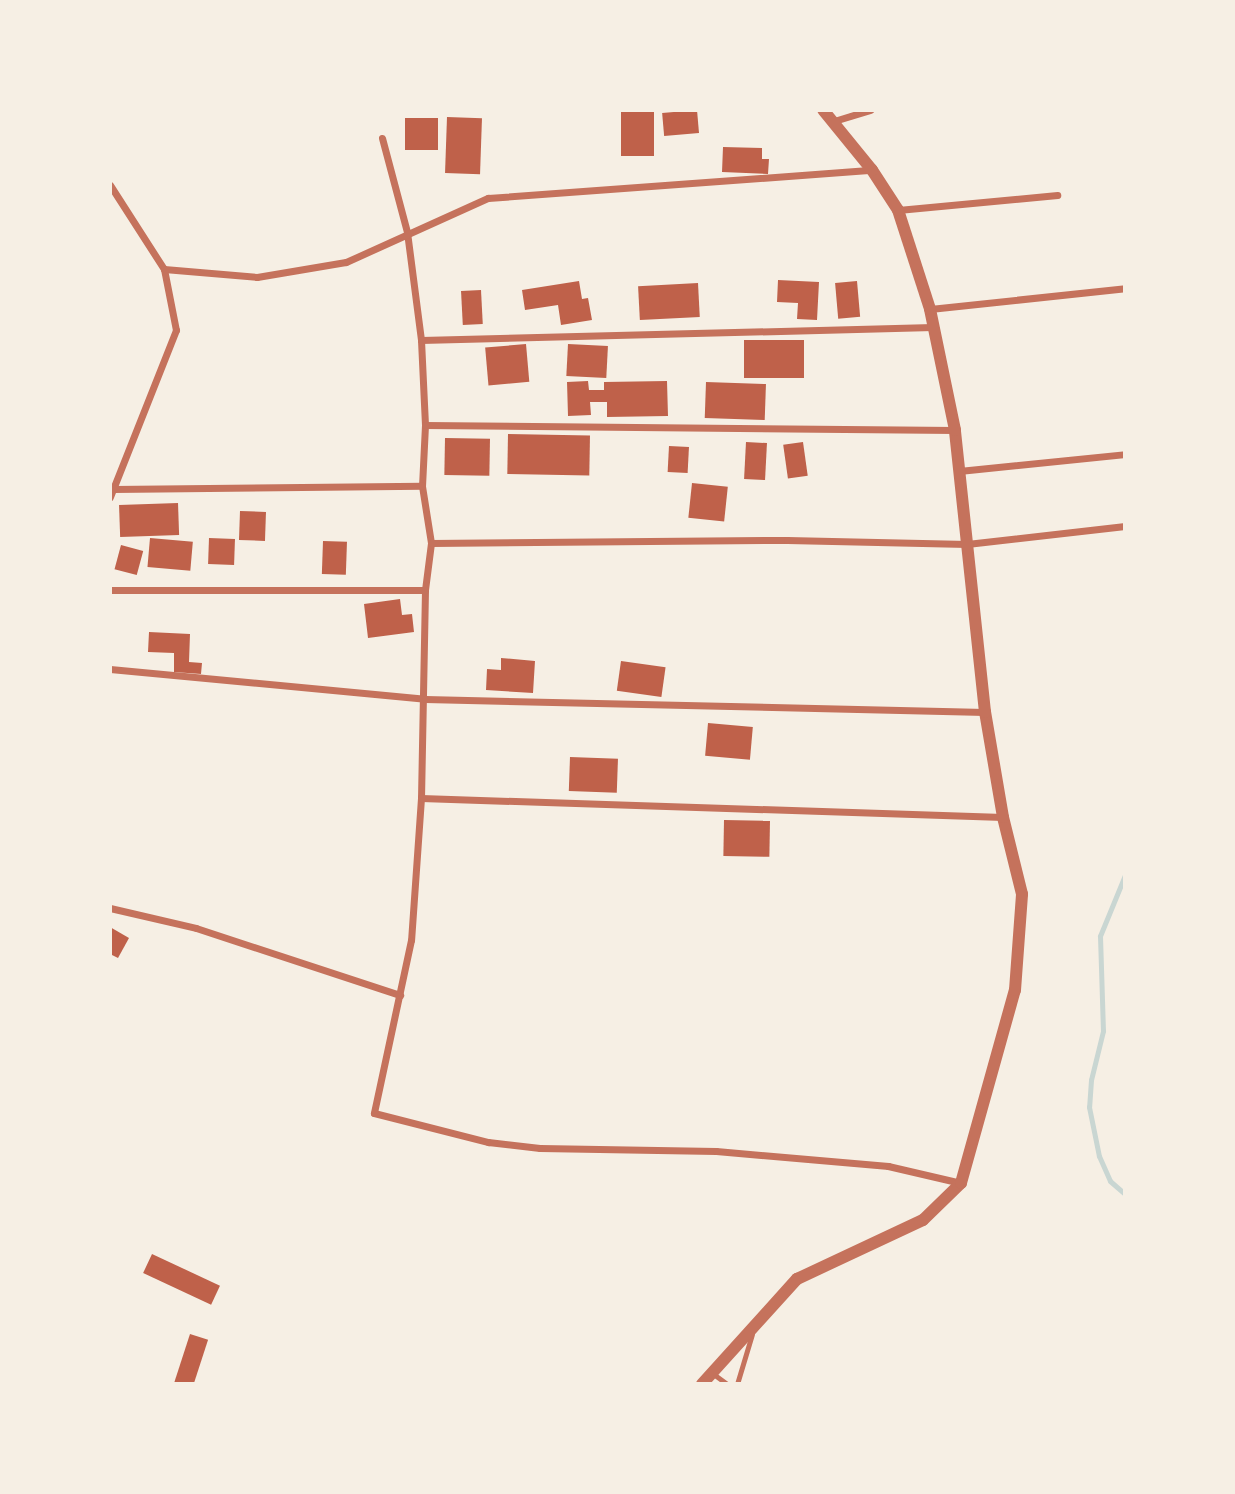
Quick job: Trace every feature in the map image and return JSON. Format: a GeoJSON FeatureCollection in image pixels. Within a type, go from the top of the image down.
{"type":"FeatureCollection","features":[{"type":"Feature","properties":{"kind":"street"},"geometry":{"type":"LineString","coordinates":[[702,1384],[797,1279],[923,1220],[961,1183],[1015,990],[1021,894],[1003,817],[985,712],[955,430],[930,309],[898,211],[872,170],[823,110]]}},
{"type":"Feature","properties":{"kind":"street"},"geometry":{"type":"LineString","coordinates":[[834,121],[870,110]]}},
{"type":"Feature","properties":{"kind":"street"},"geometry":{"type":"LineString","coordinates":[[382,138],[407,232],[421,340],[425,425],[422,486],[431,542],[425,590],[425,699],[411,940],[374,1113],[488,1142],[540,1148],[716,1151],[888,1166],[961,1183]]}},
{"type":"Feature","properties":{"kind":"street"},"geometry":{"type":"LineString","coordinates":[[164,269],[257,277],[346,262],[407,232],[488,198],[872,170]]}},
{"type":"Feature","properties":{"kind":"street"},"geometry":{"type":"LineString","coordinates":[[110,185],[164,269],[176,330],[112,493],[422,486]]}},
{"type":"Feature","properties":{"kind":"street"},"geometry":{"type":"LineString","coordinates":[[898,211],[1058,195]]}},
{"type":"Feature","properties":{"kind":"street"},"geometry":{"type":"LineString","coordinates":[[930,309],[1125,288]]}},
{"type":"Feature","properties":{"kind":"street"},"geometry":{"type":"LineString","coordinates":[[421,340],[933,327]]}},
{"type":"Feature","properties":{"kind":"street"},"geometry":{"type":"LineString","coordinates":[[425,425],[955,430]]}},
{"type":"Feature","properties":{"kind":"street"},"geometry":{"type":"LineString","coordinates":[[959,471],[1125,454]]}},
{"type":"Feature","properties":{"kind":"street"},"geometry":{"type":"LineString","coordinates":[[431,542],[787,540],[967,544],[1125,526]]}},
{"type":"Feature","properties":{"kind":"street"},"geometry":{"type":"LineString","coordinates":[[110,590],[425,590]]}},
{"type":"Feature","properties":{"kind":"street"},"geometry":{"type":"LineString","coordinates":[[110,669],[425,699],[985,712]]}},
{"type":"Feature","properties":{"kind":"street"},"geometry":{"type":"LineString","coordinates":[[421,798],[1003,817]]}},
{"type":"Feature","properties":{"kind":"street"},"geometry":{"type":"LineString","coordinates":[[110,908],[196,928],[400,995]]}},
{"type":"Feature","properties":{"kind":"lane"},"geometry":{"type":"LineString","coordinates":[[737,1384],[753,1328]]}},
{"type":"Feature","properties":{"kind":"lane"},"geometry":{"type":"LineString","coordinates":[[712,1373],[727,1384]]}},
{"type":"Feature","properties":{"kind":"building"},"geometry":{"type":"Polygon","coordinates":[[[621,110],[654,110],[654,156],[621,156],[621,110]]]}},
{"type":"Feature","properties":{"kind":"building"},"geometry":{"type":"Polygon","coordinates":[[[697,110],[699,133],[664,136],[662,113],[697,110]]]}},
{"type":"Feature","properties":{"kind":"building"},"geometry":{"type":"Polygon","coordinates":[[[447,117],[482,118],[480,174],[445,173],[447,117]]]}},
{"type":"Feature","properties":{"kind":"building"},"geometry":{"type":"Polygon","coordinates":[[[405,118],[438,118],[438,150],[405,150],[405,118]]]}},
{"type":"Feature","properties":{"kind":"building"},"geometry":{"type":"Polygon","coordinates":[[[723,147],[762,148],[762,159],[769,159],[768,174],[722,172],[723,147]]]}},
{"type":"Feature","properties":{"kind":"building"},"geometry":{"type":"Polygon","coordinates":[[[778,280],[819,282],[817,320],[797,319],[798,303],[777,302],[778,280]]]}},
{"type":"Feature","properties":{"kind":"building"},"geometry":{"type":"Polygon","coordinates":[[[579,281],[582,299],[588,298],[592,320],[561,325],[558,305],[525,310],[522,290],[579,281]]]}},
{"type":"Feature","properties":{"kind":"building"},"geometry":{"type":"Polygon","coordinates":[[[857,281],[860,317],[838,319],[835,283],[857,281]]]}},
{"type":"Feature","properties":{"kind":"building"},"geometry":{"type":"Polygon","coordinates":[[[698,283],[700,317],[640,320],[638,286],[698,283]]]}},
{"type":"Feature","properties":{"kind":"building"},"geometry":{"type":"Polygon","coordinates":[[[481,290],[483,324],[463,325],[461,291],[481,290]]]}},
{"type":"Feature","properties":{"kind":"building"},"geometry":{"type":"Polygon","coordinates":[[[744,340],[804,340],[804,378],[744,378],[744,340]]]}},
{"type":"Feature","properties":{"kind":"building"},"geometry":{"type":"Polygon","coordinates":[[[526,344],[529,382],[488,385],[485,348],[526,344]]]}},
{"type":"Feature","properties":{"kind":"building"},"geometry":{"type":"Polygon","coordinates":[[[568,344],[608,346],[606,378],[566,376],[568,344]]]}},
{"type":"Feature","properties":{"kind":"building"},"geometry":{"type":"Polygon","coordinates":[[[588,381],[589,390],[604,390],[604,382],[667,381],[668,416],[607,417],[607,402],[590,402],[591,415],[568,416],[567,382],[588,381]]]}},
{"type":"Feature","properties":{"kind":"building"},"geometry":{"type":"Polygon","coordinates":[[[706,382],[766,384],[765,420],[705,418],[706,382]]]}},
{"type":"Feature","properties":{"kind":"building"},"geometry":{"type":"Polygon","coordinates":[[[508,434],[590,435],[589,475],[507,474],[508,434]]]}},
{"type":"Feature","properties":{"kind":"building"},"geometry":{"type":"Polygon","coordinates":[[[445,438],[490,439],[489,476],[444,475],[445,438]]]}},
{"type":"Feature","properties":{"kind":"building"},"geometry":{"type":"Polygon","coordinates":[[[746,442],[767,443],[765,480],[744,479],[746,442]]]}},
{"type":"Feature","properties":{"kind":"building"},"geometry":{"type":"Polygon","coordinates":[[[803,442],[808,476],[788,478],[783,445],[803,442]]]}},
{"type":"Feature","properties":{"kind":"building"},"geometry":{"type":"Polygon","coordinates":[[[669,446],[689,447],[688,473],[668,472],[669,446]]]}},
{"type":"Feature","properties":{"kind":"building"},"geometry":{"type":"Polygon","coordinates":[[[692,483],[728,487],[724,522],[688,518],[692,483]]]}},
{"type":"Feature","properties":{"kind":"building"},"geometry":{"type":"Polygon","coordinates":[[[178,503],[179,535],[120,537],[119,505],[178,503]]]}},
{"type":"Feature","properties":{"kind":"building"},"geometry":{"type":"Polygon","coordinates":[[[240,511],[266,512],[265,541],[239,540],[240,511]]]}},
{"type":"Feature","properties":{"kind":"building"},"geometry":{"type":"Polygon","coordinates":[[[150,538],[193,542],[190,571],[147,567],[150,538]]]}},
{"type":"Feature","properties":{"kind":"building"},"geometry":{"type":"Polygon","coordinates":[[[209,538],[235,539],[234,565],[208,564],[209,538]]]}},
{"type":"Feature","properties":{"kind":"building"},"geometry":{"type":"Polygon","coordinates":[[[323,541],[347,542],[346,575],[322,574],[323,541]]]}},
{"type":"Feature","properties":{"kind":"building"},"geometry":{"type":"Polygon","coordinates":[[[121,545],[143,551],[137,575],[115,569],[121,545]]]}},
{"type":"Feature","properties":{"kind":"building"},"geometry":{"type":"Polygon","coordinates":[[[400,599],[402,615],[412,614],[414,632],[368,638],[364,604],[400,599]]]}},
{"type":"Feature","properties":{"kind":"building"},"geometry":{"type":"Polygon","coordinates":[[[149,632],[190,634],[189,662],[202,663],[201,674],[174,672],[174,653],[148,652],[149,632]]]}},
{"type":"Feature","properties":{"kind":"building"},"geometry":{"type":"Polygon","coordinates":[[[501,658],[535,661],[533,693],[486,690],[487,669],[501,670],[501,658]]]}},
{"type":"Feature","properties":{"kind":"building"},"geometry":{"type":"Polygon","coordinates":[[[621,661],[666,667],[661,697],[617,691],[621,661]]]}},
{"type":"Feature","properties":{"kind":"building"},"geometry":{"type":"Polygon","coordinates":[[[708,723],[753,727],[750,760],[705,756],[708,723]]]}},
{"type":"Feature","properties":{"kind":"building"},"geometry":{"type":"Polygon","coordinates":[[[570,757],[618,759],[617,793],[569,791],[570,757]]]}},
{"type":"Feature","properties":{"kind":"building"},"geometry":{"type":"Polygon","coordinates":[[[724,820],[770,821],[769,857],[723,856],[724,820]]]}},
{"type":"Feature","properties":{"kind":"building"},"geometry":{"type":"Polygon","coordinates":[[[110,927],[129,938],[118,958],[110,954],[110,927]]]}},
{"type":"Feature","properties":{"kind":"building"},"geometry":{"type":"Polygon","coordinates":[[[152,1254],[220,1286],[211,1305],[143,1273],[152,1254]]]}},
{"type":"Feature","properties":{"kind":"building"},"geometry":{"type":"Polygon","coordinates":[[[190,1334],[208,1340],[194,1384],[174,1383],[190,1334]]]}},
{"type":"Feature","properties":{"kind":"waterway"},"geometry":{"type":"LineString","coordinates":[[1125,875],[1100,936],[1103,1031],[1091,1080],[1089,1107],[1099,1156],[1110,1181],[1125,1194]]}}]}
